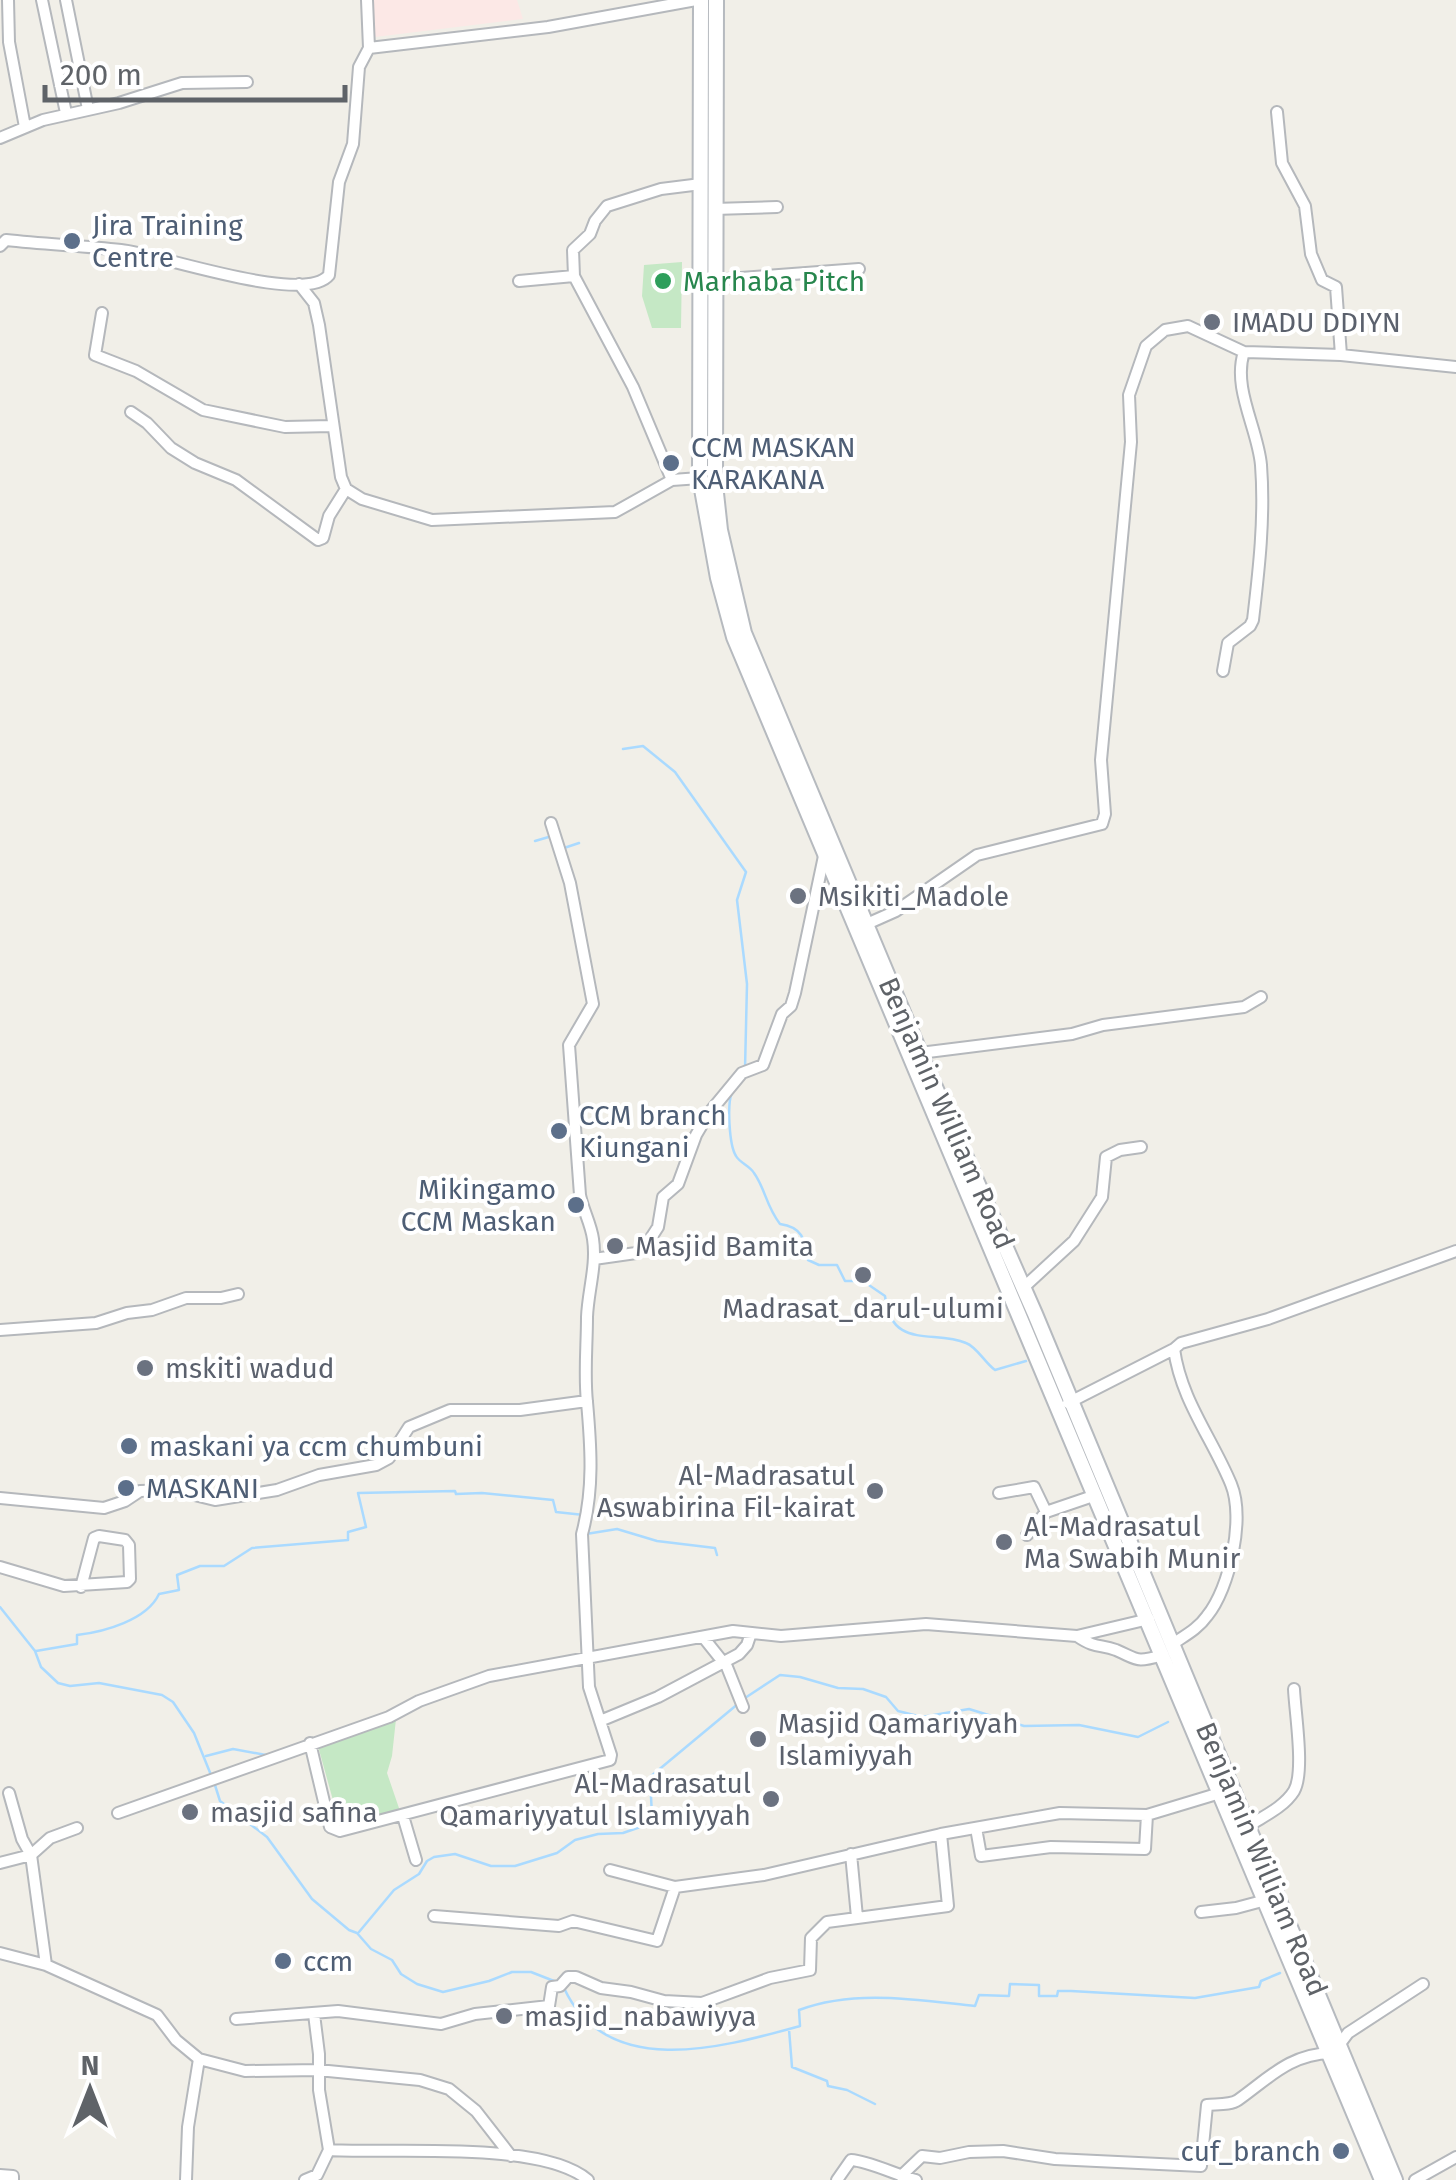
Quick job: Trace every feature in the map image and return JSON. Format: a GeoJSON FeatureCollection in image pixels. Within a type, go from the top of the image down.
{"type":"FeatureCollection","features":[{"type":"Feature","properties":{"kind":"main road","name":"Benjamin William Road"},"geometry":{"type":"LineString","coordinates":[[699,0],[700,478],[718,578],[734,637],[824,854],[920,1053],[1024,1288],[1096,1495],[1148,1620],[1167,1650],[1250,1825],[1382,2180]]}},
{"type":"Feature","properties":{"kind":"main road","name":"Benjamin William Road"},"geometry":{"type":"LineString","coordinates":[[716,0],[715,484],[730,578],[744,633],[860,927],[1167,1650],[1220,1793],[1395,2180]]}},
{"type":"Feature","properties":{"kind":"street"},"geometry":{"type":"LineString","coordinates":[[8,0],[8,42],[25,127]]}},
{"type":"Feature","properties":{"kind":"street"},"geometry":{"type":"LineString","coordinates":[[42,0],[66,114]]}},
{"type":"Feature","properties":{"kind":"street"},"geometry":{"type":"LineString","coordinates":[[66,0],[88,109]]}},
{"type":"Feature","properties":{"kind":"street"},"geometry":{"type":"LineString","coordinates":[[2,240],[123,250],[257,282],[316,284],[329,274],[339,182],[353,144],[359,68],[369,48],[367,0]]}},
{"type":"Feature","properties":{"kind":"street"},"geometry":{"type":"LineString","coordinates":[[369,48],[548,28],[699,0]]}},
{"type":"Feature","properties":{"kind":"street"},"geometry":{"type":"LineString","coordinates":[[0,138],[66,114],[182,84],[247,82]]}},
{"type":"Feature","properties":{"kind":"street"},"geometry":{"type":"LineString","coordinates":[[1278,112],[1282,164],[1304,206],[1311,254],[1322,280],[1336,287],[1340,355]]}},
{"type":"Feature","properties":{"kind":"street"},"geometry":{"type":"LineString","coordinates":[[672,480],[633,386],[574,276],[572,250],[590,234],[607,206],[662,189],[701,184]]}},
{"type":"Feature","properties":{"kind":"street"},"geometry":{"type":"LineString","coordinates":[[714,208],[777,207]]}},
{"type":"Feature","properties":{"kind":"street"},"geometry":{"type":"LineString","coordinates":[[714,280],[859,269]]}},
{"type":"Feature","properties":{"kind":"street"},"geometry":{"type":"LineString","coordinates":[[519,281],[574,276]]}},
{"type":"Feature","properties":{"kind":"street"},"geometry":{"type":"LineString","coordinates":[[131,412],[147,422],[171,448],[236,480],[318,540],[323,538],[329,516],[346,489],[332,426],[314,302],[299,284]]}},
{"type":"Feature","properties":{"kind":"street"},"geometry":{"type":"LineString","coordinates":[[102,313],[95,355],[136,370],[202,410],[286,426],[332,426]]}},
{"type":"Feature","properties":{"kind":"street"},"geometry":{"type":"LineString","coordinates":[[860,927],[896,911],[978,855],[1102,824],[1105,814],[1101,760],[1131,442],[1129,395],[1146,346],[1165,330],[1188,326],[1244,352],[1340,355],[1456,367]]}},
{"type":"Feature","properties":{"kind":"street"},"geometry":{"type":"LineString","coordinates":[[1223,671],[1228,644],[1252,620],[1260,557],[1261,469],[1242,384],[1244,352]]}},
{"type":"Feature","properties":{"kind":"street"},"geometry":{"type":"LineString","coordinates":[[346,489],[387,508],[432,520],[615,512],[672,480],[700,478]]}},
{"type":"Feature","properties":{"kind":"street"},"geometry":{"type":"LineString","coordinates":[[310,1743],[330,1827],[340,1831],[610,1760],[592,1702],[587,1657],[582,1534],[588,1514],[592,1451],[587,1400],[587,1308],[594,1259],[592,1235],[580,1195],[569,1045],[592,1004],[570,883],[550,824]]}},
{"type":"Feature","properties":{"kind":"street"},"geometry":{"type":"LineString","coordinates":[[594,1259],[636,1253],[647,1244],[658,1226],[664,1197],[678,1184],[696,1135],[709,1113],[744,1072],[762,1064],[782,1014],[791,1006],[824,854]]}},
{"type":"Feature","properties":{"kind":"street"},"geometry":{"type":"LineString","coordinates":[[920,1053],[1072,1034],[1102,1025],[1244,1006],[1261,997]]}},
{"type":"Feature","properties":{"kind":"street"},"geometry":{"type":"LineString","coordinates":[[1024,1288],[1074,1242],[1102,1198],[1106,1156],[1141,1147]]}},
{"type":"Feature","properties":{"kind":"street"},"geometry":{"type":"LineString","coordinates":[[1065,1404],[1181,1342],[1268,1319],[1456,1251]]}},
{"type":"Feature","properties":{"kind":"street"},"geometry":{"type":"LineString","coordinates":[[0,1330],[96,1323],[186,1298],[238,1294]]}},
{"type":"Feature","properties":{"kind":"street"},"geometry":{"type":"LineString","coordinates":[[1077,1636],[1091,1646],[1117,1650],[1122,1656],[1139,1660],[1167,1650],[1211,1612],[1229,1572],[1236,1529],[1233,1486],[1193,1414],[1174,1349]]}},
{"type":"Feature","properties":{"kind":"street"},"geometry":{"type":"LineString","coordinates":[[0,1498],[104,1508],[140,1492],[174,1490],[215,1500],[376,1465],[389,1458],[409,1427],[450,1410],[520,1410],[587,1400]]}},
{"type":"Feature","properties":{"kind":"street"},"geometry":{"type":"LineString","coordinates":[[998,1493],[1034,1487],[1046,1512]]}},
{"type":"Feature","properties":{"kind":"street"},"geometry":{"type":"LineString","coordinates":[[1027,1535],[1046,1512],[1096,1495]]}},
{"type":"Feature","properties":{"kind":"street"},"geometry":{"type":"LineString","coordinates":[[0,1567],[81,1587],[129,1582],[129,1544],[125,1540],[94,1538],[81,1587]]}},
{"type":"Feature","properties":{"kind":"street"},"geometry":{"type":"LineString","coordinates":[[118,1813],[389,1718],[420,1701],[490,1676],[587,1657],[733,1631],[811,1634],[926,1624],[1077,1636],[1148,1620]]}},
{"type":"Feature","properties":{"kind":"street"},"geometry":{"type":"LineString","coordinates":[[600,1721],[658,1697],[738,1654],[752,1633]]}},
{"type":"Feature","properties":{"kind":"street"},"geometry":{"type":"LineString","coordinates":[[703,1638],[721,1661],[744,1707]]}},
{"type":"Feature","properties":{"kind":"street"},"geometry":{"type":"LineString","coordinates":[[1250,1825],[1280,1806],[1294,1791],[1298,1775],[1294,1689]]}},
{"type":"Feature","properties":{"kind":"street"},"geometry":{"type":"LineString","coordinates":[[9,1793],[22,1839],[32,1855],[46,1964]]}},
{"type":"Feature","properties":{"kind":"street"},"geometry":{"type":"LineString","coordinates":[[610,1870],[675,1887],[764,1875],[941,1834],[1060,1814],[1147,1815],[1220,1793]]}},
{"type":"Feature","properties":{"kind":"street"},"geometry":{"type":"LineString","coordinates":[[976,1828],[982,1856],[1052,1846],[1145,1849],[1147,1815]]}},
{"type":"Feature","properties":{"kind":"street"},"geometry":{"type":"LineString","coordinates":[[403,1816],[416,1860]]}},
{"type":"Feature","properties":{"kind":"street"},"geometry":{"type":"LineString","coordinates":[[0,1863],[32,1855],[50,1838],[76,1828]]}},
{"type":"Feature","properties":{"kind":"street"},"geometry":{"type":"LineString","coordinates":[[236,2019],[363,2012],[441,2024],[474,2014],[548,2006],[550,1990],[576,1976],[601,1988],[664,2001],[702,2003],[770,1978],[810,1970],[812,1938],[828,1922],[948,1906],[941,1834]]}},
{"type":"Feature","properties":{"kind":"street"},"geometry":{"type":"LineString","coordinates":[[851,1854],[857,1917]]}},
{"type":"Feature","properties":{"kind":"street"},"geometry":{"type":"LineString","coordinates":[[434,1916],[560,1926],[571,1921],[657,1941],[675,1887]]}},
{"type":"Feature","properties":{"kind":"street"},"geometry":{"type":"LineString","coordinates":[[1201,1912],[1266,1900]]}},
{"type":"Feature","properties":{"kind":"street"},"geometry":{"type":"LineString","coordinates":[[0,1953],[46,1964],[157,2016],[199,2060],[245,2072],[318,2070],[420,2080],[449,2089],[476,2111],[510,2156]]}},
{"type":"Feature","properties":{"kind":"street"},"geometry":{"type":"LineString","coordinates":[[901,2176],[922,2156],[940,2158],[969,2152],[1003,2151],[1054,2158],[1201,2166],[1207,2105],[1238,2101],[1285,2063],[1335,2049],[1348,2033],[1423,1984]]}},
{"type":"Feature","properties":{"kind":"street"},"geometry":{"type":"LineString","coordinates":[[305,2180],[318,2175],[328,2150],[314,2014]]}},
{"type":"Feature","properties":{"kind":"street"},"geometry":{"type":"LineString","coordinates":[[186,2180],[188,2127],[199,2060]]}},
{"type":"Feature","properties":{"kind":"street"},"geometry":{"type":"LineString","coordinates":[[328,2150],[510,2156],[560,2166],[579,2172],[588,2180]]}},
{"type":"Feature","properties":{"kind":"street"},"geometry":{"type":"LineString","coordinates":[[1415,2180],[1456,2157]]}},
{"type":"Feature","properties":{"kind":"street"},"geometry":{"type":"LineString","coordinates":[[837,2180],[852,2160],[864,2160],[879,2170],[916,2180]]}},
{"type":"Feature","properties":{"kind":"street"},"geometry":{"type":"LineString","coordinates":[[0,2175],[13,2176],[13,2180]]}},
{"type":"Feature","properties":{"kind":"shaded area"},"geometry":{"type":"Polygon","coordinates":[[[373,0],[517,0],[523,19],[375,37],[373,0]]]}},
{"type":"Feature","properties":{"kind":"green space","name":"Marhaba Pitch"},"geometry":{"type":"Polygon","coordinates":[[[682,262],[681,328],[652,328],[642,296],[644,265],[682,262]]]}},
{"type":"Feature","properties":{"kind":"green space"},"geometry":{"type":"Polygon","coordinates":[[[396,1719],[387,1773],[400,1811],[339,1822],[318,1746],[396,1719]]]}},
{"type":"Feature","properties":{"kind":"waterway"},"geometry":{"type":"LineString","coordinates":[[623,749],[643,746],[675,772],[746,872],[737,900],[747,984],[745,1069]]}},
{"type":"Feature","properties":{"kind":"waterway"},"geometry":{"type":"LineString","coordinates":[[535,841],[552,836]]}},
{"type":"Feature","properties":{"kind":"waterway"},"geometry":{"type":"LineString","coordinates":[[561,849],[579,843]]}},
{"type":"Feature","properties":{"kind":"waterway"},"geometry":{"type":"LineString","coordinates":[[732,1093],[730,1124],[736,1156],[754,1173],[780,1224],[801,1235],[808,1260],[819,1265],[837,1265],[845,1281],[863,1281],[885,1296],[889,1313],[905,1331],[966,1343],[995,1370],[1026,1361]]}},
{"type":"Feature","properties":{"kind":"waterway"},"geometry":{"type":"LineString","coordinates":[[36,1651],[77,1644],[77,1635],[112,1628],[135,1618],[159,1594],[179,1590],[177,1575],[200,1566],[224,1566],[252,1548],[348,1540],[348,1532],[366,1527],[358,1493],[482,1493],[553,1500],[556,1512],[584,1515]]}},
{"type":"Feature","properties":{"kind":"waterway"},"geometry":{"type":"LineString","coordinates":[[586,1534],[617,1529],[657,1541],[715,1548],[717,1555]]}},
{"type":"Feature","properties":{"kind":"waterway"},"geometry":{"type":"LineString","coordinates":[[0,1607],[35,1651],[41,1667],[58,1683],[99,1683],[162,1695],[173,1702],[194,1733],[211,1775]]}},
{"type":"Feature","properties":{"kind":"waterway"},"geometry":{"type":"LineString","coordinates":[[745,1698],[780,1675],[838,1688],[863,1689],[886,1697],[898,1711],[922,1717],[969,1709],[1024,1726],[1079,1725],[1138,1737],[1168,1722]]}},
{"type":"Feature","properties":{"kind":"waterway"},"geometry":{"type":"LineString","coordinates":[[359,1932],[394,1890],[419,1874],[434,1857],[455,1854],[491,1866],[515,1866],[557,1853],[575,1840],[623,1833],[646,1825],[652,1816],[650,1777],[739,1703]]}},
{"type":"Feature","properties":{"kind":"waterway"},"geometry":{"type":"LineString","coordinates":[[206,1756],[233,1749],[266,1755]]}},
{"type":"Feature","properties":{"kind":"waterway"},"geometry":{"type":"LineString","coordinates":[[214,1782],[220,1801],[267,1837],[312,1899],[417,1984],[443,1992],[512,1972],[531,1972],[554,1981]]}},
{"type":"Feature","properties":{"kind":"waterway"},"geometry":{"type":"LineString","coordinates":[[564,1988],[583,2017],[608,2036],[638,2046],[670,2050],[737,2042],[800,2026],[799,2010],[842,2000],[909,1999],[975,2006],[979,1995],[1009,1996],[1010,1984],[1039,1985],[1039,1996],[1071,1991],[1195,1998],[1259,1987],[1261,1981],[1280,1973]]}},
{"type":"Feature","properties":{"kind":"waterway"},"geometry":{"type":"LineString","coordinates":[[789,2029],[792,2067],[875,2104]]}},
{"type":"Feature","properties":{"kind":"place","name":"Jira Training Centre"},"geometry":{"type":"Point","coordinates":[72,241]}},
{"type":"Feature","properties":{"kind":"place","name":"Marhaba Pitch"},"geometry":{"type":"Point","coordinates":[663,281]}},
{"type":"Feature","properties":{"kind":"place","name":"IMADU DDIYN"},"geometry":{"type":"Point","coordinates":[1212,322]}},
{"type":"Feature","properties":{"kind":"place","name":"CCM MASKAN KARAKANA"},"geometry":{"type":"Point","coordinates":[671,463]}},
{"type":"Feature","properties":{"kind":"place","name":"Msikiti_Madole"},"geometry":{"type":"Point","coordinates":[798,896]}},
{"type":"Feature","properties":{"kind":"place","name":"CCM branch Kiungani"},"geometry":{"type":"Point","coordinates":[559,1131]}},
{"type":"Feature","properties":{"kind":"place","name":"Mikingamo CCM Maskan"},"geometry":{"type":"Point","coordinates":[576,1205]}},
{"type":"Feature","properties":{"kind":"place","name":"Masjid Bamita"},"geometry":{"type":"Point","coordinates":[615,1246]}},
{"type":"Feature","properties":{"kind":"place","name":"Madrasat_darul-ulumi"},"geometry":{"type":"Point","coordinates":[863,1275]}},
{"type":"Feature","properties":{"kind":"place","name":"mskiti wadud"},"geometry":{"type":"Point","coordinates":[145,1368]}},
{"type":"Feature","properties":{"kind":"place","name":"maskani ya ccm chumbuni"},"geometry":{"type":"Point","coordinates":[129,1446]}},
{"type":"Feature","properties":{"kind":"place","name":"MASKANI"},"geometry":{"type":"Point","coordinates":[126,1488]}},
{"type":"Feature","properties":{"kind":"place","name":"Al-Madrasatul Aswabirina Fil-kairat"},"geometry":{"type":"Point","coordinates":[875,1491]}},
{"type":"Feature","properties":{"kind":"place","name":"Al-Madrasatul Ma Swabih Munir"},"geometry":{"type":"Point","coordinates":[1004,1542]}},
{"type":"Feature","properties":{"kind":"place","name":"Masjid Qamariyyah Islamiyyah"},"geometry":{"type":"Point","coordinates":[758,1739]}},
{"type":"Feature","properties":{"kind":"place","name":"Al-Madrasatul Qamariyyatul Islamiyyah"},"geometry":{"type":"Point","coordinates":[771,1799]}},
{"type":"Feature","properties":{"kind":"place","name":"masjid safina"},"geometry":{"type":"Point","coordinates":[190,1812]}},
{"type":"Feature","properties":{"kind":"place","name":"ccm"},"geometry":{"type":"Point","coordinates":[283,1961]}},
{"type":"Feature","properties":{"kind":"place","name":"masjid_nabawiyya"},"geometry":{"type":"Point","coordinates":[504,2016]}},
{"type":"Feature","properties":{"kind":"place","name":"cuf_branch"},"geometry":{"type":"Point","coordinates":[1341,2151]}}]}
